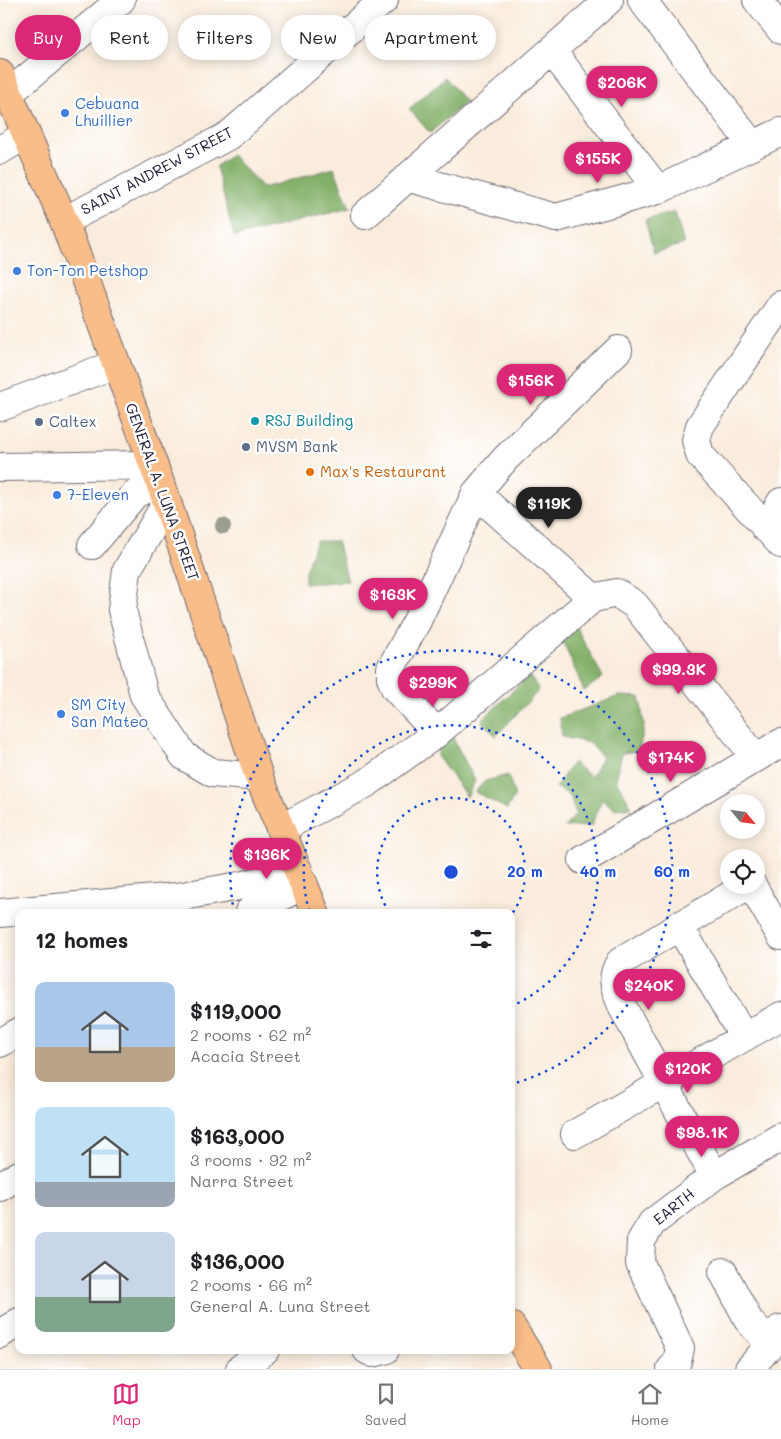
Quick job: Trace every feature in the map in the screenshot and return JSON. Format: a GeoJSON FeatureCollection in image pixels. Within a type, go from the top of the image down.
{"type":"FeatureCollection","features":[{"type":"Feature","properties":{"kind":"main road","name":"GENERAL A. LUNA STREET"},"geometry":{"type":"LineString","coordinates":[[4,84],[64,221],[160,483],[259,777],[315,909]]}},
{"type":"Feature","properties":{"kind":"main road"},"geometry":{"type":"LineString","coordinates":[[515,1332],[538,1369]]}},
{"type":"Feature","properties":{"kind":"street"},"geometry":{"type":"LineString","coordinates":[[4,84],[121,0]]}},
{"type":"Feature","properties":{"kind":"street","name":"SAINT ANDREW STREET"},"geometry":{"type":"LineString","coordinates":[[64,221],[228,136],[384,0]]}},
{"type":"Feature","properties":{"kind":"street"},"geometry":{"type":"LineString","coordinates":[[365,215],[410,178],[609,0]]}},
{"type":"Feature","properties":{"kind":"street"},"geometry":{"type":"LineString","coordinates":[[642,0],[752,145]]}},
{"type":"Feature","properties":{"kind":"street"},"geometry":{"type":"LineString","coordinates":[[757,0],[781,30]]}},
{"type":"Feature","properties":{"kind":"street"},"geometry":{"type":"LineString","coordinates":[[552,51],[658,190]]}},
{"type":"Feature","properties":{"kind":"street"},"geometry":{"type":"LineString","coordinates":[[410,178],[556,218],[658,190],[781,132]]}},
{"type":"Feature","properties":{"kind":"street"},"geometry":{"type":"LineString","coordinates":[[0,150],[26,135]]}},
{"type":"Feature","properties":{"kind":"street"},"geometry":{"type":"LineString","coordinates":[[773,536],[700,455],[696,440],[700,426],[781,305]]}},
{"type":"Feature","properties":{"kind":"street"},"geometry":{"type":"LineString","coordinates":[[437,733],[396,688],[391,678],[391,668],[417,621],[476,493],[506,459],[618,350]]}},
{"type":"Feature","properties":{"kind":"street"},"geometry":{"type":"LineString","coordinates":[[0,407],[116,364]]}},
{"type":"Feature","properties":{"kind":"street"},"geometry":{"type":"LineString","coordinates":[[0,467],[160,483]]}},
{"type":"Feature","properties":{"kind":"street"},"geometry":{"type":"LineString","coordinates":[[92,545],[135,494],[160,483]]}},
{"type":"Feature","properties":{"kind":"street"},"geometry":{"type":"LineString","coordinates":[[160,483],[127,570],[122,610],[144,695],[184,756],[213,773],[259,777]]}},
{"type":"Feature","properties":{"kind":"street"},"geometry":{"type":"LineString","coordinates":[[476,493],[593,598]]}},
{"type":"Feature","properties":{"kind":"street"},"geometry":{"type":"LineString","coordinates":[[773,536],[781,502]]}},
{"type":"Feature","properties":{"kind":"street"},"geometry":{"type":"LineString","coordinates":[[280,829],[367,783],[437,733],[593,598],[617,593],[635,605],[756,758]]}},
{"type":"Feature","properties":{"kind":"street"},"geometry":{"type":"LineString","coordinates":[[583,860],[781,742]]}},
{"type":"Feature","properties":{"kind":"street"},"geometry":{"type":"LineString","coordinates":[[253,909],[301,877]]}},
{"type":"Feature","properties":{"kind":"street"},"geometry":{"type":"LineString","coordinates":[[44,909],[177,897],[301,877]]}},
{"type":"Feature","properties":{"kind":"street"},"geometry":{"type":"LineString","coordinates":[[714,1176],[665,1082],[623,1008],[614,984],[613,972],[620,962],[732,894]]}},
{"type":"Feature","properties":{"kind":"street"},"geometry":{"type":"LineString","coordinates":[[759,894],[781,936]]}},
{"type":"Feature","properties":{"kind":"street"},"geometry":{"type":"LineString","coordinates":[[0,913],[15,912]]}},
{"type":"Feature","properties":{"kind":"street"},"geometry":{"type":"LineString","coordinates":[[679,925],[743,1036]]}},
{"type":"Feature","properties":{"kind":"street"},"geometry":{"type":"LineString","coordinates":[[575,1134],[743,1036],[781,1016]]}},
{"type":"Feature","properties":{"kind":"street"},"geometry":{"type":"LineString","coordinates":[[0,1043],[15,1034]]}},
{"type":"Feature","properties":{"kind":"street","name":"EARTH"},"geometry":{"type":"LineString","coordinates":[[671,1369],[677,1362],[680,1348],[640,1262],[641,1241],[652,1223],[714,1176],[781,1137]]}},
{"type":"Feature","properties":{"kind":"street"},"geometry":{"type":"LineString","coordinates":[[0,1187],[15,1178]]}},
{"type":"Feature","properties":{"kind":"street"},"geometry":{"type":"LineString","coordinates":[[723,1272],[749,1321],[778,1336],[749,1369]]}},
{"type":"Feature","properties":{"kind":"street"},"geometry":{"type":"LineString","coordinates":[[0,1334],[15,1325]]}},
{"type":"Feature","properties":{"kind":"street"},"geometry":{"type":"LineString","coordinates":[[240,1369],[259,1354]]}},
{"type":"Feature","properties":{"kind":"green space"},"geometry":{"type":"Polygon","coordinates":[[[445,77],[466,102],[430,133],[409,109],[445,77]]]}},
{"type":"Feature","properties":{"kind":"green space"},"geometry":{"type":"Polygon","coordinates":[[[232,155],[263,188],[334,168],[350,208],[234,237],[216,166],[232,155]]]}},
{"type":"Feature","properties":{"kind":"green space"},"geometry":{"type":"Polygon","coordinates":[[[675,212],[684,244],[654,253],[645,220],[675,212]]]}},
{"type":"Feature","properties":{"kind":"green space"},"geometry":{"type":"Polygon","coordinates":[[[316,541],[337,541],[348,581],[305,584],[305,571],[316,541]]]}},
{"type":"Feature","properties":{"kind":"green space"},"geometry":{"type":"Polygon","coordinates":[[[571,618],[603,677],[584,691],[556,625],[571,618]]]}},
{"type":"Feature","properties":{"kind":"green space"},"geometry":{"type":"Polygon","coordinates":[[[529,675],[539,690],[496,736],[481,721],[529,675]]]}},
{"type":"Feature","properties":{"kind":"green space"},"geometry":{"type":"Polygon","coordinates":[[[619,696],[640,697],[644,727],[639,751],[622,753],[616,780],[632,807],[615,809],[602,799],[591,826],[565,827],[576,814],[570,796],[556,787],[573,762],[591,777],[602,757],[590,743],[562,737],[560,718],[619,696]]]}},
{"type":"Feature","properties":{"kind":"green space"},"geometry":{"type":"Polygon","coordinates":[[[447,726],[475,781],[467,797],[437,756],[447,726]]]}},
{"type":"Feature","properties":{"kind":"green space"},"geometry":{"type":"Polygon","coordinates":[[[508,775],[515,796],[507,809],[475,792],[485,781],[508,775]]]}},
{"type":"Feature","properties":{"kind":"place","name":"Cebuana Lhuillier"},"geometry":{"type":"Point","coordinates":[65,113]}},
{"type":"Feature","properties":{"kind":"place","name":"Ton-Ton Petshop"},"geometry":{"type":"Point","coordinates":[17,271]}},
{"type":"Feature","properties":{"kind":"place","name":"RSJ Building"},"geometry":{"type":"Point","coordinates":[255,421]}},
{"type":"Feature","properties":{"kind":"place","name":"Caltex"},"geometry":{"type":"Point","coordinates":[39,422]}},
{"type":"Feature","properties":{"kind":"place","name":"MVSM Bank"},"geometry":{"type":"Point","coordinates":[246,447]}},
{"type":"Feature","properties":{"kind":"place","name":"Max's Restaurant"},"geometry":{"type":"Point","coordinates":[310,472]}},
{"type":"Feature","properties":{"kind":"place","name":"7-Eleven"},"geometry":{"type":"Point","coordinates":[57,495]}},
{"type":"Feature","properties":{"kind":"place","name":"SM City San Mateo"},"geometry":{"type":"Point","coordinates":[61,714]}}]}
